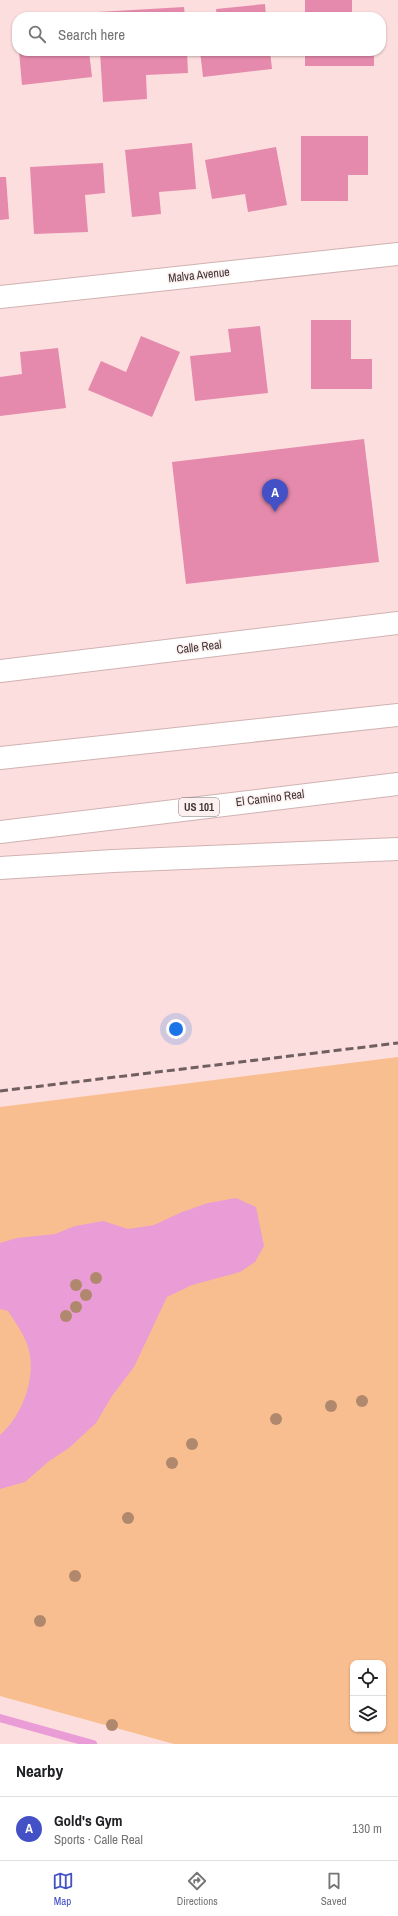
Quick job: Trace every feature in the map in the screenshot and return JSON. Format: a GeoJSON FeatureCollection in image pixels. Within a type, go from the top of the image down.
{"type":"FeatureCollection","features":[{"type":"Feature","properties":{"kind":"main road","name":"Malva Avenue"},"geometry":{"type":"LineString","coordinates":[[0,297],[398,254]]}},
{"type":"Feature","properties":{"kind":"main road","name":"Calle Real"},"geometry":{"type":"LineString","coordinates":[[0,671],[398,623]]}},
{"type":"Feature","properties":{"kind":"main road"},"geometry":{"type":"LineString","coordinates":[[0,758],[398,715]]}},
{"type":"Feature","properties":{"kind":"main road","name":"El Camino Real"},"geometry":{"type":"LineString","coordinates":[[0,832],[398,784]]}},
{"type":"Feature","properties":{"kind":"main road"},"geometry":{"type":"LineString","coordinates":[[0,868],[121,860],[398,849]]}},
{"type":"Feature","properties":{"kind":"shaded area"},"geometry":{"type":"Polygon","coordinates":[[[398,1057],[398,1744],[174,1744],[0,1696],[0,1107],[398,1057]]]}},
{"type":"Feature","properties":{"kind":"shaded area"},"geometry":{"type":"Polygon","coordinates":[[[236,1198],[256,1207],[264,1246],[255,1262],[240,1272],[192,1285],[167,1297],[134,1367],[112,1396],[96,1423],[69,1448],[49,1461],[25,1482],[0,1489],[0,1435],[8,1427],[21,1406],[26,1394],[31,1370],[28,1347],[24,1337],[8,1311],[0,1309],[0,1243],[17,1238],[55,1234],[75,1226],[103,1221],[128,1229],[154,1225],[182,1212],[208,1203],[236,1198]]]}},
{"type":"Feature","properties":{"kind":"building"},"geometry":{"type":"Polygon","coordinates":[[[305,0],[352,0],[352,12],[305,12],[305,0]]]}},
{"type":"Feature","properties":{"kind":"building"},"geometry":{"type":"Polygon","coordinates":[[[265,4],[266,12],[216,12],[216,9],[265,4]]]}},
{"type":"Feature","properties":{"kind":"building"},"geometry":{"type":"Polygon","coordinates":[[[184,7],[184,12],[98,12],[184,7]]]}},
{"type":"Feature","properties":{"kind":"building"},"geometry":{"type":"Polygon","coordinates":[[[19,56],[90,56],[92,77],[22,85],[19,56]]]}},
{"type":"Feature","properties":{"kind":"building"},"geometry":{"type":"Polygon","coordinates":[[[100,56],[187,56],[188,73],[146,75],[147,99],[103,102],[100,56]]]}},
{"type":"Feature","properties":{"kind":"building"},"geometry":{"type":"Polygon","coordinates":[[[201,56],[271,56],[272,69],[203,77],[201,56]]]}},
{"type":"Feature","properties":{"kind":"building"},"geometry":{"type":"Polygon","coordinates":[[[305,56],[374,56],[374,66],[305,66],[305,56]]]}},
{"type":"Feature","properties":{"kind":"building"},"geometry":{"type":"Polygon","coordinates":[[[301,136],[368,136],[368,175],[348,175],[348,201],[301,201],[301,136]]]}},
{"type":"Feature","properties":{"kind":"building"},"geometry":{"type":"Polygon","coordinates":[[[192,143],[196,189],[159,192],[161,214],[132,217],[125,150],[192,143]]]}},
{"type":"Feature","properties":{"kind":"building"},"geometry":{"type":"Polygon","coordinates":[[[276,147],[287,205],[248,212],[245,194],[212,199],[205,160],[276,147]]]}},
{"type":"Feature","properties":{"kind":"building"},"geometry":{"type":"Polygon","coordinates":[[[103,163],[105,193],[85,195],[88,232],[34,234],[30,167],[103,163]]]}},
{"type":"Feature","properties":{"kind":"building"},"geometry":{"type":"Polygon","coordinates":[[[0,177],[6,177],[9,219],[0,220],[0,177]]]}},
{"type":"Feature","properties":{"kind":"building"},"geometry":{"type":"Polygon","coordinates":[[[311,320],[351,320],[351,359],[372,359],[372,389],[311,389],[311,320]]]}},
{"type":"Feature","properties":{"kind":"building"},"geometry":{"type":"Polygon","coordinates":[[[260,326],[268,393],[195,401],[190,356],[231,352],[228,329],[260,326]]]}},
{"type":"Feature","properties":{"kind":"building"},"geometry":{"type":"Polygon","coordinates":[[[141,336],[180,352],[152,417],[88,390],[101,361],[126,372],[141,336]]]}},
{"type":"Feature","properties":{"kind":"building"},"geometry":{"type":"Polygon","coordinates":[[[58,348],[66,408],[0,416],[0,377],[22,374],[20,352],[58,348]]]}},
{"type":"Feature","properties":{"kind":"building"},"geometry":{"type":"Polygon","coordinates":[[[364,439],[379,562],[186,584],[172,462],[364,439]]]}},
{"type":"Feature","properties":{"kind":"waterway"},"geometry":{"type":"LineString","coordinates":[[0,1718],[93,1744]]}},
{"type":"Feature","properties":{"kind":"railway"},"geometry":{"type":"LineString","coordinates":[[0,1091],[398,1043]]}},
{"type":"Feature","properties":{"kind":"place","name":"Gold's Gym"},"geometry":{"type":"Point","coordinates":[275,512]}}]}
